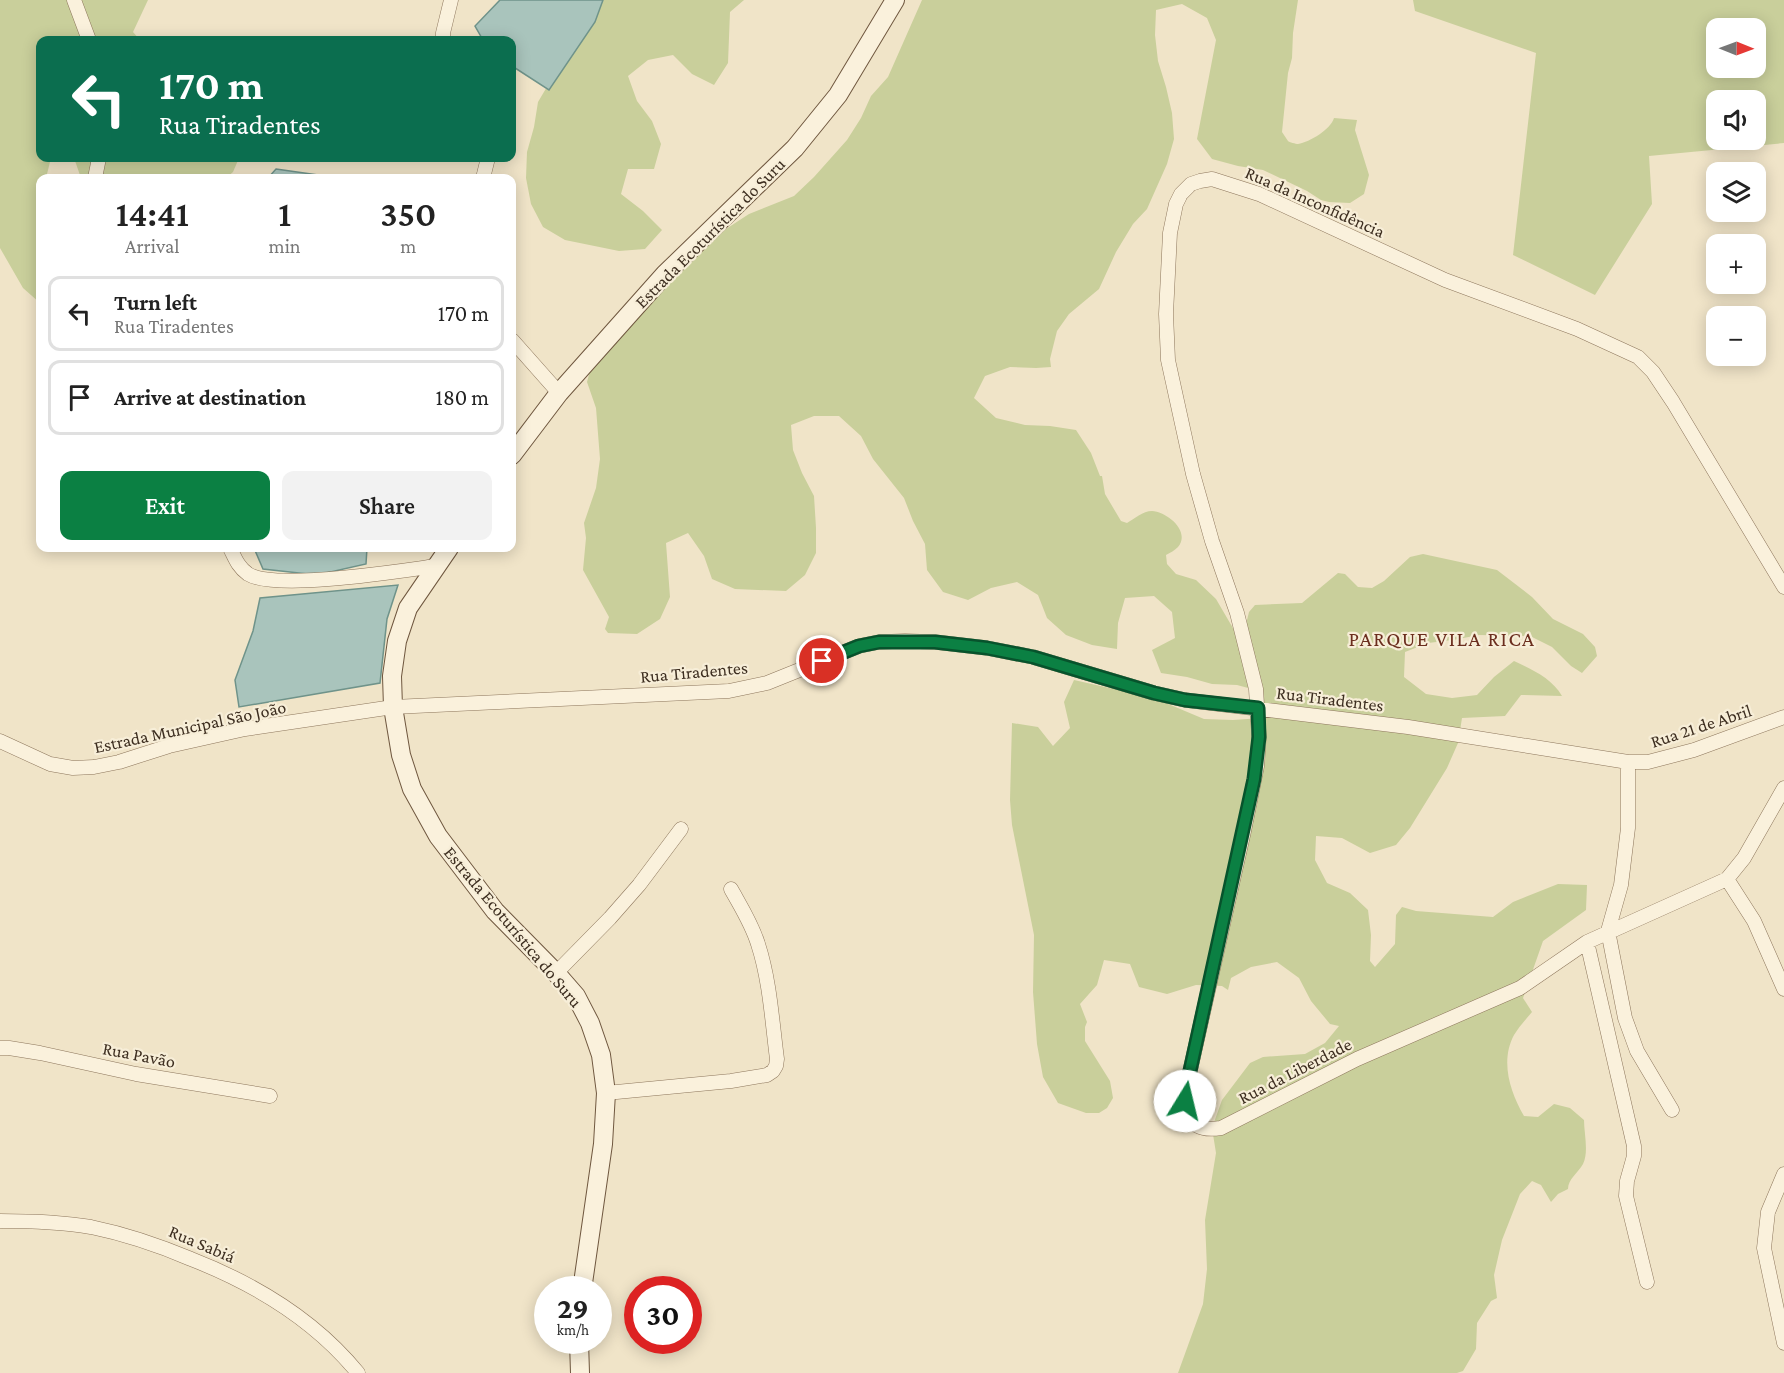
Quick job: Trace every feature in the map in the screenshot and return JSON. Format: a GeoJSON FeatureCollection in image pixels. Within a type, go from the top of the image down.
{"type":"FeatureCollection","features":[{"type":"Feature","properties":{"kind":"main road","name":"Estrada Ecoturística do Suru"},"geometry":{"type":"LineString","coordinates":[[516,450],[559,393],[665,274],[795,148],[838,95],[895,0]]}},
{"type":"Feature","properties":{"kind":"main road","name":"Estrada Ecoturística do Suru"},"geometry":{"type":"LineString","coordinates":[[446,552],[408,608],[397,641],[392,676],[393,707],[401,755],[412,789],[438,836],[495,910],[576,996],[590,1023],[601,1055],[606,1093],[603,1144],[584,1276]]}},
{"type":"Feature","properties":{"kind":"main road"},"geometry":{"type":"LineString","coordinates":[[579,1354],[580,1373]]}},
{"type":"Feature","properties":{"kind":"street"},"geometry":{"type":"LineString","coordinates":[[74,0],[88,36]]}},
{"type":"Feature","properties":{"kind":"street"},"geometry":{"type":"LineString","coordinates":[[443,36],[451,0]]}},
{"type":"Feature","properties":{"kind":"street","name":"Rua da Inconfidência"},"geometry":{"type":"LineString","coordinates":[[1258,708],[1256,689],[1237,613],[1212,541],[1193,474],[1168,360],[1166,314],[1170,233],[1176,204],[1181,194],[1191,184],[1200,180],[1221,180],[1259,194],[1446,280],[1576,329],[1638,357],[1653,372],[1673,402],[1784,587]]}},
{"type":"Feature","properties":{"kind":"street"},"geometry":{"type":"LineString","coordinates":[[516,345],[559,393]]}},
{"type":"Feature","properties":{"kind":"street"},"geometry":{"type":"LineString","coordinates":[[232,552],[237,564],[248,574],[259,579],[341,578],[436,566]]}},
{"type":"Feature","properties":{"kind":"street","name":"Rua Tiradentes"},"geometry":{"type":"LineString","coordinates":[[393,707],[729,691],[767,683],[859,646],[905,640],[935,642],[1044,660],[1154,693],[1208,703],[1430,730],[1628,762]]}},
{"type":"Feature","properties":{"kind":"street","name":"Estrada Municipal São João"},"geometry":{"type":"LineString","coordinates":[[0,741],[50,764],[72,768],[94,767],[119,762],[169,746],[245,729],[393,707]]}},
{"type":"Feature","properties":{"kind":"street","name":"Rua da Liberdade"},"geometry":{"type":"LineString","coordinates":[[1258,708],[1257,766],[1188,1080],[1186,1112],[1197,1126],[1221,1128],[1357,1059],[1520,988],[1587,942],[1727,879]]}},
{"type":"Feature","properties":{"kind":"street","name":"Rua 21 de Abril"},"geometry":{"type":"LineString","coordinates":[[1628,762],[1648,762],[1694,750],[1784,717]]}},
{"type":"Feature","properties":{"kind":"street"},"geometry":{"type":"LineString","coordinates":[[1628,762],[1629,801],[1621,885],[1608,932],[1625,1018],[1637,1051],[1672,1110]]}},
{"type":"Feature","properties":{"kind":"street"},"geometry":{"type":"LineString","coordinates":[[1784,788],[1744,858],[1727,879],[1754,921],[1784,989]]}},
{"type":"Feature","properties":{"kind":"street"},"geometry":{"type":"LineString","coordinates":[[556,973],[617,910],[681,829]]}},
{"type":"Feature","properties":{"kind":"street"},"geometry":{"type":"LineString","coordinates":[[606,1093],[731,1081],[767,1075],[773,1071],[777,1059],[764,963],[750,923],[731,889]]}},
{"type":"Feature","properties":{"kind":"street"},"geometry":{"type":"LineString","coordinates":[[1587,942],[1634,1146],[1626,1196],[1647,1282]]}},
{"type":"Feature","properties":{"kind":"street","name":"Rua Pavão"},"geometry":{"type":"LineString","coordinates":[[0,1048],[40,1053],[136,1074],[270,1096]]}},
{"type":"Feature","properties":{"kind":"street"},"geometry":{"type":"LineString","coordinates":[[1784,1173],[1768,1212],[1764,1248],[1784,1343]]}},
{"type":"Feature","properties":{"kind":"street","name":"Rua Sabiá"},"geometry":{"type":"LineString","coordinates":[[0,1221],[51,1222],[89,1227],[156,1244],[241,1280],[277,1301],[333,1344],[358,1373]]}},
{"type":"Feature","properties":{"kind":"green space"},"geometry":{"type":"Polygon","coordinates":[[[0,0],[148,0],[133,32],[136,36],[36,36],[36,162],[50,162],[47,174],[36,174],[36,299],[23,288],[0,248],[0,0]]]}},
{"type":"Feature","properties":{"kind":"green space"},"geometry":{"type":"Polygon","coordinates":[[[589,0],[744,0],[730,12],[728,63],[714,85],[692,74],[673,55],[648,60],[628,76],[637,101],[652,121],[661,144],[654,169],[628,169],[621,194],[662,230],[645,249],[619,251],[565,240],[543,227],[531,204],[526,178],[527,152],[538,102],[589,0]]]}},
{"type":"Feature","properties":{"kind":"green space"},"geometry":{"type":"Polygon","coordinates":[[[922,0],[1298,0],[1282,132],[1288,141],[1298,144],[1319,134],[1329,126],[1334,118],[1357,120],[1355,130],[1369,175],[1364,194],[1350,203],[1329,202],[1263,170],[1212,159],[1197,139],[1216,40],[1207,18],[1182,4],[1156,10],[1155,35],[1158,61],[1172,113],[1174,139],[1167,164],[1147,209],[1133,224],[1116,252],[1099,289],[1069,314],[1057,331],[1050,359],[1051,367],[1010,367],[985,376],[974,398],[996,418],[1025,425],[1076,430],[1091,453],[1100,476],[1102,476],[1105,494],[1121,521],[1127,523],[1152,511],[1176,523],[1182,535],[1181,541],[1177,548],[1166,555],[1167,564],[1176,574],[1196,580],[1216,599],[1237,635],[1244,632],[1249,612],[1255,605],[1302,603],[1338,573],[1345,574],[1358,587],[1372,588],[1384,581],[1410,557],[1423,554],[1497,570],[1532,597],[1553,619],[1583,634],[1595,647],[1597,656],[1582,673],[1571,666],[1552,647],[1530,636],[1479,635],[1428,643],[1405,652],[1404,677],[1426,694],[1452,698],[1477,695],[1514,661],[1547,679],[1562,696],[1521,695],[1505,716],[1462,718],[1458,743],[1447,768],[1410,828],[1396,845],[1370,853],[1342,838],[1316,836],[1315,860],[1327,883],[1350,893],[1368,910],[1371,935],[1370,961],[1375,967],[1395,944],[1396,915],[1402,907],[1416,911],[1493,917],[1513,902],[1558,884],[1587,885],[1586,910],[1543,941],[1523,998],[1532,1012],[1514,1035],[1507,1066],[1511,1087],[1524,1116],[1538,1117],[1554,1104],[1570,1108],[1584,1120],[1585,1159],[1568,1189],[1558,1194],[1551,1202],[1541,1185],[1532,1181],[1520,1194],[1502,1240],[1494,1275],[1497,1298],[1491,1301],[1477,1323],[1476,1349],[1463,1371],[1457,1373],[1178,1373],[1203,1304],[1207,1269],[1205,1220],[1216,1153],[1212,1128],[1222,1100],[1250,1063],[1263,1057],[1305,1054],[1325,1043],[1339,1026],[1330,1024],[1311,1001],[1299,978],[1277,962],[1251,967],[1231,978],[1228,990],[1222,986],[1196,985],[1167,994],[1139,987],[1130,964],[1104,960],[1097,985],[1080,1004],[1087,1022],[1085,1041],[1110,1081],[1113,1098],[1107,1108],[1099,1113],[1086,1113],[1058,1103],[1043,1077],[1037,1044],[1033,992],[1034,935],[1012,825],[1010,800],[1012,723],[1038,727],[1053,746],[1070,728],[1064,702],[1074,680],[1154,698],[1204,719],[1262,718],[1263,692],[1237,685],[1212,684],[1161,673],[1152,650],[1175,638],[1172,612],[1154,596],[1125,598],[1118,623],[1117,649],[1092,645],[1066,635],[1047,618],[1038,595],[1017,582],[991,588],[968,600],[943,592],[927,570],[925,544],[904,498],[873,459],[861,436],[839,416],[814,416],[791,425],[793,450],[814,496],[816,553],[805,575],[786,591],[735,589],[712,579],[704,556],[688,533],[666,543],[670,597],[660,619],[637,634],[608,633],[605,629],[609,617],[583,570],[586,538],[584,523],[596,488],[600,459],[596,408],[587,382],[594,356],[683,263],[749,214],[794,196],[814,177],[847,140],[871,96],[888,77],[922,0]]]}},
{"type":"Feature","properties":{"kind":"green space"},"geometry":{"type":"Polygon","coordinates":[[[1413,0],[1784,0],[1784,143],[1766,145],[1766,90],[1706,90],[1706,150],[1711,150],[1649,156],[1652,204],[1595,295],[1513,255],[1536,53],[1415,11],[1413,0]]]}},
{"type":"Feature","properties":{"kind":"green space"},"geometry":{"type":"Polygon","coordinates":[[[75,162],[237,162],[231,174],[80,174],[75,162]]]}},
{"type":"Feature","properties":{"kind":"water"},"geometry":{"type":"Polygon","coordinates":[[[500,0],[603,0],[595,22],[549,90],[516,69],[516,36],[481,36],[475,26],[500,0]]]}},
{"type":"Feature","properties":{"kind":"water"},"geometry":{"type":"Polygon","coordinates":[[[276,169],[311,174],[272,174],[276,169]]]}},
{"type":"Feature","properties":{"kind":"water"},"geometry":{"type":"Polygon","coordinates":[[[256,552],[367,552],[366,564],[317,575],[263,569],[256,552]]]}},
{"type":"Feature","properties":{"kind":"water"},"geometry":{"type":"Polygon","coordinates":[[[398,585],[387,619],[380,683],[239,707],[235,680],[253,631],[260,598],[398,585]]]}},
{"type":"Feature","properties":{"kind":"district","name":"PARQUE VILA RICA"},"geometry":{"type":"Point","coordinates":[1442,639]}},
{"type":"Feature","properties":{"kind":"route"},"geometry":{"type":"LineString","coordinates":[[822,661],[859,646],[879,642],[905,640],[935,642],[987,648],[1033,657],[1185,700],[1258,708],[1257,766],[1185,1101]]}}]}
